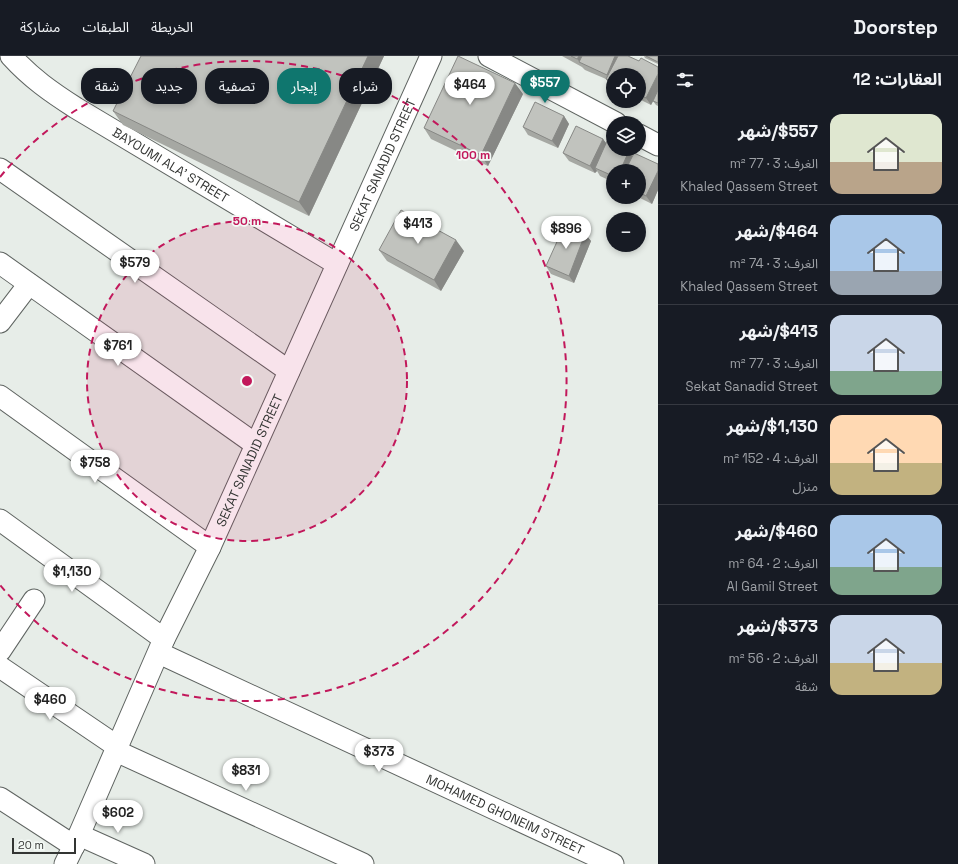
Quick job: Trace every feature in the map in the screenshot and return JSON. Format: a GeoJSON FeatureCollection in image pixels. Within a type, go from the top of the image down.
{"type":"FeatureCollection","features":[{"type":"Feature","properties":{"kind":"street","name":"BAYOUMI ALA' STREET"},"geometry":{"type":"LineString","coordinates":[[11,56],[25,71],[48,90],[76,108],[337,264]]}},
{"type":"Feature","properties":{"kind":"street","name":"SEKAT SANADID STREET"},"geometry":{"type":"LineString","coordinates":[[73,848],[162,646],[210,547],[255,444],[431,56]]}},
{"type":"Feature","properties":{"kind":"street"},"geometry":{"type":"LineString","coordinates":[[489,56],[606,118]]}},
{"type":"Feature","properties":{"kind":"street"},"geometry":{"type":"LineString","coordinates":[[646,139],[658,145]]}},
{"type":"Feature","properties":{"kind":"street"},"geometry":{"type":"LineString","coordinates":[[0,169],[289,371]]}},
{"type":"Feature","properties":{"kind":"street"},"geometry":{"type":"LineString","coordinates":[[0,263],[255,444]]}},
{"type":"Feature","properties":{"kind":"street"},"geometry":{"type":"LineString","coordinates":[[0,322],[29,284]]}},
{"type":"Feature","properties":{"kind":"street"},"geometry":{"type":"LineString","coordinates":[[0,396],[210,547]]}},
{"type":"Feature","properties":{"kind":"street","name":"MOHAMED GHONEIM STREET"},"geometry":{"type":"LineString","coordinates":[[0,520],[162,646],[613,864]]}},
{"type":"Feature","properties":{"kind":"street"},"geometry":{"type":"LineString","coordinates":[[0,651],[34,600]]}},
{"type":"Feature","properties":{"kind":"street"},"geometry":{"type":"LineString","coordinates":[[0,667],[117,749],[363,864]]}},
{"type":"Feature","properties":{"kind":"street"},"geometry":{"type":"LineString","coordinates":[[0,798],[73,848],[144,864]]}},
{"type":"Feature","properties":{"kind":"building"},"geometry":{"type":"Polygon","coordinates":[[[141,56],[368,56],[362,68],[339,68],[339,104],[345,104],[299,202],[113,111],[117,104],[133,104],[133,72],[141,56]]]}},
{"type":"Feature","properties":{"kind":"building"},"geometry":{"type":"Polygon","coordinates":[[[458,56],[515,83],[481,155],[424,128],[458,56]]]}},
{"type":"Feature","properties":{"kind":"building"},"geometry":{"type":"Polygon","coordinates":[[[571,56],[579,56],[577,59],[571,56]]]}},
{"type":"Feature","properties":{"kind":"building"},"geometry":{"type":"Polygon","coordinates":[[[582,56],[615,56],[610,68],[606,68],[606,75],[579,62],[582,56]]]}},
{"type":"Feature","properties":{"kind":"building"},"geometry":{"type":"Polygon","coordinates":[[[618,56],[628,56],[639,61],[641,58],[658,67],[658,74],[646,98],[646,68],[612,68],[618,56]]]}},
{"type":"Feature","properties":{"kind":"building"},"geometry":{"type":"Polygon","coordinates":[[[646,56],[658,56],[658,62],[646,56]]]}},
{"type":"Feature","properties":{"kind":"building"},"geometry":{"type":"Polygon","coordinates":[[[658,90],[658,103],[653,101],[658,90]]]}},
{"type":"Feature","properties":{"kind":"building"},"geometry":{"type":"Polygon","coordinates":[[[535,102],[564,116],[552,141],[523,127],[535,102]]]}},
{"type":"Feature","properties":{"kind":"building"},"geometry":{"type":"Polygon","coordinates":[[[576,126],[603,139],[590,166],[563,153],[576,126]]]}},
{"type":"Feature","properties":{"kind":"building"},"geometry":{"type":"Polygon","coordinates":[[[606,143],[606,156],[627,156],[623,164],[606,164],[606,173],[595,168],[606,143]]]}},
{"type":"Feature","properties":{"kind":"building"},"geometry":{"type":"Polygon","coordinates":[[[632,156],[641,156],[658,164],[658,171],[646,196],[646,164],[628,164],[632,156]]]}},
{"type":"Feature","properties":{"kind":"building"},"geometry":{"type":"Polygon","coordinates":[[[401,210],[456,240],[434,280],[379,250],[401,210]]]}},
{"type":"Feature","properties":{"kind":"building"},"geometry":{"type":"Polygon","coordinates":[[[565,224],[585,234],[569,276],[546,266],[565,224]]]}}]}
